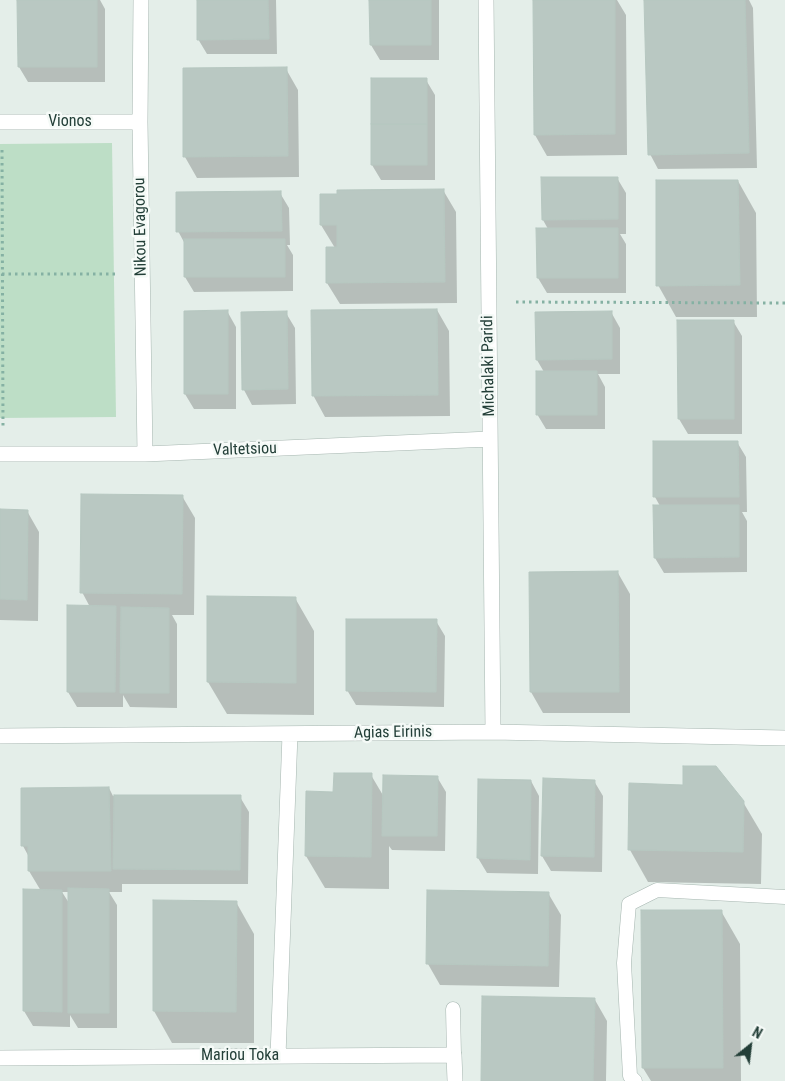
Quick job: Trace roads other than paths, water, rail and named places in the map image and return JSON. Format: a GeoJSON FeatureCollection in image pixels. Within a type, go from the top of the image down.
{"type":"FeatureCollection","features":[{"type":"Feature","properties":{"kind":"street","name":"Nikou Evagorou"},"geometry":{"type":"LineString","coordinates":[[141,0],[140,122],[145,454]]}},
{"type":"Feature","properties":{"kind":"street","name":"Michalaki Paridi"},"geometry":{"type":"LineString","coordinates":[[486,0],[493,732]]}},
{"type":"Feature","properties":{"kind":"street","name":"Vionos"},"geometry":{"type":"LineString","coordinates":[[1,122],[140,122]]}},
{"type":"Feature","properties":{"kind":"street","name":"Valtetsiou"},"geometry":{"type":"LineString","coordinates":[[1,454],[145,454],[490,439]]}},
{"type":"Feature","properties":{"kind":"street","name":"Agias Eirinis"},"geometry":{"type":"LineString","coordinates":[[0,736],[493,732],[785,738]]}},
{"type":"Feature","properties":{"kind":"street"},"geometry":{"type":"LineString","coordinates":[[278,1056],[290,734]]}},
{"type":"Feature","properties":{"kind":"street"},"geometry":{"type":"LineString","coordinates":[[454,1055],[455,1081]]}},
{"type":"Feature","properties":{"kind":"street","name":"Mariou Toka"},"geometry":{"type":"LineString","coordinates":[[0,1058],[454,1055]]}},
{"type":"Feature","properties":{"kind":"lane"},"geometry":{"type":"LineString","coordinates":[[635,1081],[630,1076],[624,963],[629,904],[657,890],[785,896]]}},
{"type":"Feature","properties":{"kind":"lane"},"geometry":{"type":"LineString","coordinates":[[453,1009],[454,1055]]}}]}
